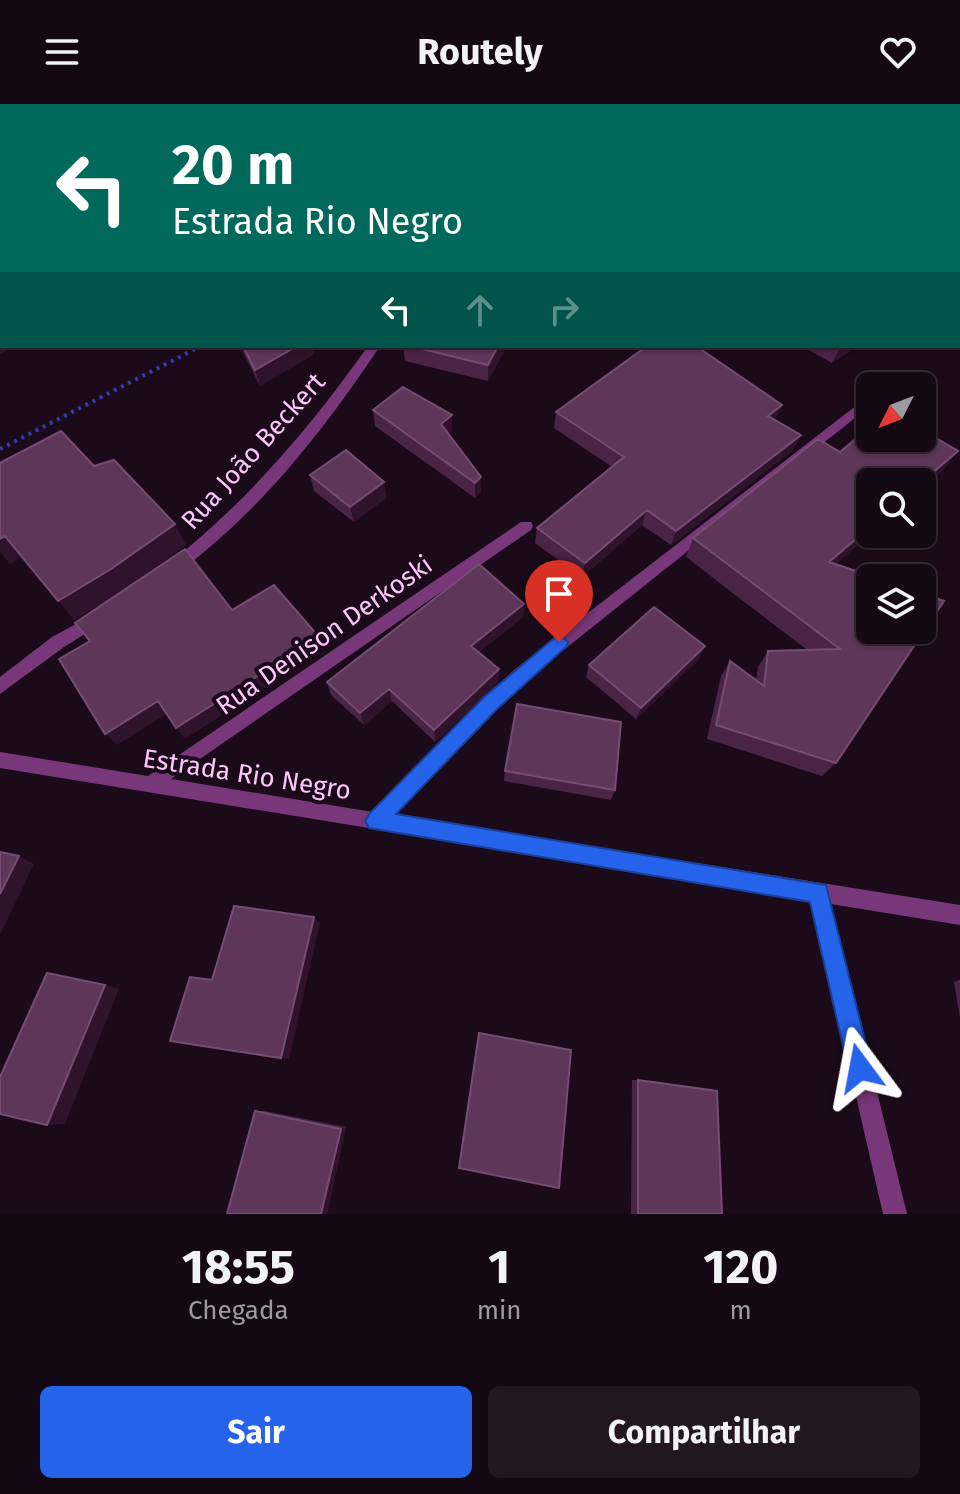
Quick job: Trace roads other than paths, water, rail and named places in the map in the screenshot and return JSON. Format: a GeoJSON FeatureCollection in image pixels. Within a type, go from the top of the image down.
{"type":"FeatureCollection","features":[{"type":"Feature","properties":{"kind":"street","name":"Rua João Beckert"},"geometry":{"type":"LineString","coordinates":[[154,581],[207,541],[252,496],[310,432],[373,348]]}},
{"type":"Feature","properties":{"kind":"street"},"geometry":{"type":"LineString","coordinates":[[376,821],[520,675],[856,410]]}},
{"type":"Feature","properties":{"kind":"street","name":"Rua Denison Derkoski"},"geometry":{"type":"LineString","coordinates":[[150,784],[526,526]]}},
{"type":"Feature","properties":{"kind":"street"},"geometry":{"type":"LineString","coordinates":[[0,687],[58,642],[108,611]]}},
{"type":"Feature","properties":{"kind":"street","name":"Estrada Rio Negro"},"geometry":{"type":"LineString","coordinates":[[0,760],[960,915]]}},
{"type":"Feature","properties":{"kind":"street"},"geometry":{"type":"LineString","coordinates":[[819,892],[895,1214]]}}]}
